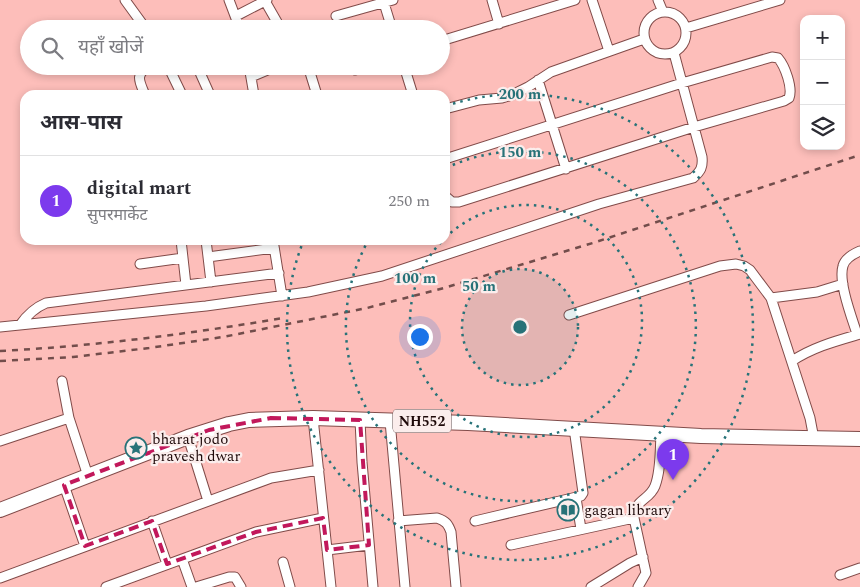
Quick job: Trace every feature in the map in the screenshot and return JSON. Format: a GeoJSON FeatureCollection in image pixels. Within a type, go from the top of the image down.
{"type":"FeatureCollection","features":[{"type":"Feature","properties":{"kind":"highway","name":"NH552"},"geometry":{"type":"LineString","coordinates":[[0,510],[188,438],[229,424],[250,420],[313,418],[468,423],[701,436],[860,439]]}},
{"type":"Feature","properties":{"kind":"street"},"geometry":{"type":"LineString","coordinates":[[125,0],[139,20]]}},
{"type":"Feature","properties":{"kind":"street"},"geometry":{"type":"LineString","coordinates":[[229,0],[237,20]]}},
{"type":"Feature","properties":{"kind":"street"},"geometry":{"type":"LineString","coordinates":[[492,0],[499,24]]}},
{"type":"Feature","properties":{"kind":"street"},"geometry":{"type":"LineString","coordinates":[[450,38],[576,0]]}},
{"type":"Feature","properties":{"kind":"street"},"geometry":{"type":"LineString","coordinates":[[592,0],[608,51]]}},
{"type":"Feature","properties":{"kind":"street"},"geometry":{"type":"LineString","coordinates":[[658,0],[663,12]]}},
{"type":"Feature","properties":{"kind":"street"},"geometry":{"type":"LineString","coordinates":[[686,28],[780,0]]}},
{"type":"Feature","properties":{"kind":"street"},"geometry":{"type":"LineString","coordinates":[[236,16],[266,1],[276,20]]}},
{"type":"Feature","properties":{"kind":"street"},"geometry":{"type":"LineString","coordinates":[[336,16],[389,1],[391,20]]}},
{"type":"Feature","properties":{"kind":"street"},"geometry":{"type":"LineString","coordinates":[[663,12],[670,12],[677,16],[686,28],[686,35],[680,49],[668,55],[656,53],[646,44],[644,39],[645,24],[656,14],[663,12]]}},
{"type":"Feature","properties":{"kind":"street"},"geometry":{"type":"LineString","coordinates":[[450,108],[479,100],[512,95],[550,72],[644,39]]}},
{"type":"Feature","properties":{"kind":"street"},"geometry":{"type":"LineString","coordinates":[[0,327],[206,306],[308,292],[382,276],[599,204],[693,178],[700,172],[703,166],[702,157],[674,53]]}},
{"type":"Feature","properties":{"kind":"street"},"geometry":{"type":"LineString","coordinates":[[450,157],[682,83],[772,57],[778,58],[782,62],[791,93],[789,98],[784,101],[694,127],[459,202],[450,200]]}},
{"type":"Feature","properties":{"kind":"street"},"geometry":{"type":"LineString","coordinates":[[140,75],[143,90]]}},
{"type":"Feature","properties":{"kind":"street"},"geometry":{"type":"LineString","coordinates":[[172,75],[180,90]]}},
{"type":"Feature","properties":{"kind":"street"},"geometry":{"type":"LineString","coordinates":[[201,75],[208,90]]}},
{"type":"Feature","properties":{"kind":"street"},"geometry":{"type":"LineString","coordinates":[[253,90],[251,77],[256,75]]}},
{"type":"Feature","properties":{"kind":"street"},"geometry":{"type":"LineString","coordinates":[[311,75],[315,90]]}},
{"type":"Feature","properties":{"kind":"street"},"geometry":{"type":"LineString","coordinates":[[407,75],[411,90]]}},
{"type":"Feature","properties":{"kind":"street"},"geometry":{"type":"LineString","coordinates":[[538,80],[566,169]]}},
{"type":"Feature","properties":{"kind":"street"},"geometry":{"type":"LineString","coordinates":[[182,245],[186,285]]}},
{"type":"Feature","properties":{"kind":"street"},"geometry":{"type":"LineString","coordinates":[[207,245],[211,282]]}},
{"type":"Feature","properties":{"kind":"street"},"geometry":{"type":"LineString","coordinates":[[208,257],[269,245]]}},
{"type":"Feature","properties":{"kind":"street"},"geometry":{"type":"LineString","coordinates":[[274,245],[282,296]]}},
{"type":"Feature","properties":{"kind":"street"},"geometry":{"type":"LineString","coordinates":[[792,361],[807,351],[858,334],[843,284],[843,264],[848,258],[860,251]]}},
{"type":"Feature","properties":{"kind":"street"},"geometry":{"type":"LineString","coordinates":[[140,264],[183,258]]}},
{"type":"Feature","properties":{"kind":"street"},"geometry":{"type":"LineString","coordinates":[[569,315],[720,266],[736,264],[750,270],[771,298],[810,418],[814,439]]}},
{"type":"Feature","properties":{"kind":"street"},"geometry":{"type":"LineString","coordinates":[[20,325],[28,314],[46,302],[279,273]]}},
{"type":"Feature","properties":{"kind":"street"},"geometry":{"type":"LineString","coordinates":[[771,298],[817,292],[843,284]]}},
{"type":"Feature","properties":{"kind":"street"},"geometry":{"type":"LineString","coordinates":[[62,381],[69,418],[88,476]]}},
{"type":"Feature","properties":{"kind":"street"},"geometry":{"type":"LineString","coordinates":[[0,440],[69,418]]}},
{"type":"Feature","properties":{"kind":"street"},"geometry":{"type":"LineString","coordinates":[[313,418],[332,587]]}},
{"type":"Feature","properties":{"kind":"street"},"geometry":{"type":"LineString","coordinates":[[360,420],[373,587]]}},
{"type":"Feature","properties":{"kind":"street"},"geometry":{"type":"LineString","coordinates":[[390,421],[398,521],[406,587]]}},
{"type":"Feature","properties":{"kind":"street"},"geometry":{"type":"LineString","coordinates":[[475,521],[581,496],[583,493],[574,428]]}},
{"type":"Feature","properties":{"kind":"street"},"geometry":{"type":"LineString","coordinates":[[638,587],[646,573],[634,518],[634,509],[654,488],[658,476],[661,434]]}},
{"type":"Feature","properties":{"kind":"street"},"geometry":{"type":"LineString","coordinates":[[188,438],[208,501]]}},
{"type":"Feature","properties":{"kind":"street"},"geometry":{"type":"LineString","coordinates":[[0,578],[271,478],[319,470]]}},
{"type":"Feature","properties":{"kind":"street"},"geometry":{"type":"LineString","coordinates":[[64,485],[85,546]]}},
{"type":"Feature","properties":{"kind":"street"},"geometry":{"type":"LineString","coordinates":[[576,498],[581,529]]}},
{"type":"Feature","properties":{"kind":"street"},"geometry":{"type":"LineString","coordinates":[[106,587],[256,532],[323,518]]}},
{"type":"Feature","properties":{"kind":"street"},"geometry":{"type":"LineString","coordinates":[[398,521],[437,518],[448,524],[456,587]]}},
{"type":"Feature","properties":{"kind":"street"},"geometry":{"type":"LineString","coordinates":[[511,545],[634,518]]}},
{"type":"Feature","properties":{"kind":"street"},"geometry":{"type":"LineString","coordinates":[[152,522],[167,564]]}},
{"type":"Feature","properties":{"kind":"street"},"geometry":{"type":"LineString","coordinates":[[327,550],[369,545]]}},
{"type":"Feature","properties":{"kind":"street"},"geometry":{"type":"LineString","coordinates":[[591,587],[643,557]]}},
{"type":"Feature","properties":{"kind":"street"},"geometry":{"type":"LineString","coordinates":[[182,559],[192,587]]}},
{"type":"Feature","properties":{"kind":"street"},"geometry":{"type":"LineString","coordinates":[[282,562],[290,587]]}},
{"type":"Feature","properties":{"kind":"street"},"geometry":{"type":"LineString","coordinates":[[840,575],[860,568]]}},
{"type":"Feature","properties":{"kind":"street"},"geometry":{"type":"LineString","coordinates":[[196,587],[229,577],[235,578],[241,587]]}},
{"type":"Feature","properties":{"kind":"highlighted area"},"geometry":{"type":"Polygon","coordinates":[[[271,418],[360,420],[369,545],[327,550],[323,518],[256,532],[167,564],[152,521],[85,546],[64,485],[209,430],[271,418]]]}},
{"type":"Feature","properties":{"kind":"railway"},"geometry":{"type":"LineString","coordinates":[[0,361],[73,357],[149,348],[223,337],[367,308],[444,288],[596,242],[860,155]]}},
{"type":"Feature","properties":{"kind":"railway"},"geometry":{"type":"LineString","coordinates":[[0,351],[142,339],[283,318]]}},
{"type":"Feature","properties":{"kind":"place","name":"bharat jodo pravesh dwar"},"geometry":{"type":"Point","coordinates":[136,448]}},
{"type":"Feature","properties":{"kind":"place","name":"digital mart"},"geometry":{"type":"Point","coordinates":[673,480]}},
{"type":"Feature","properties":{"kind":"place","name":"gagan library"},"geometry":{"type":"Point","coordinates":[568,510]}}]}
